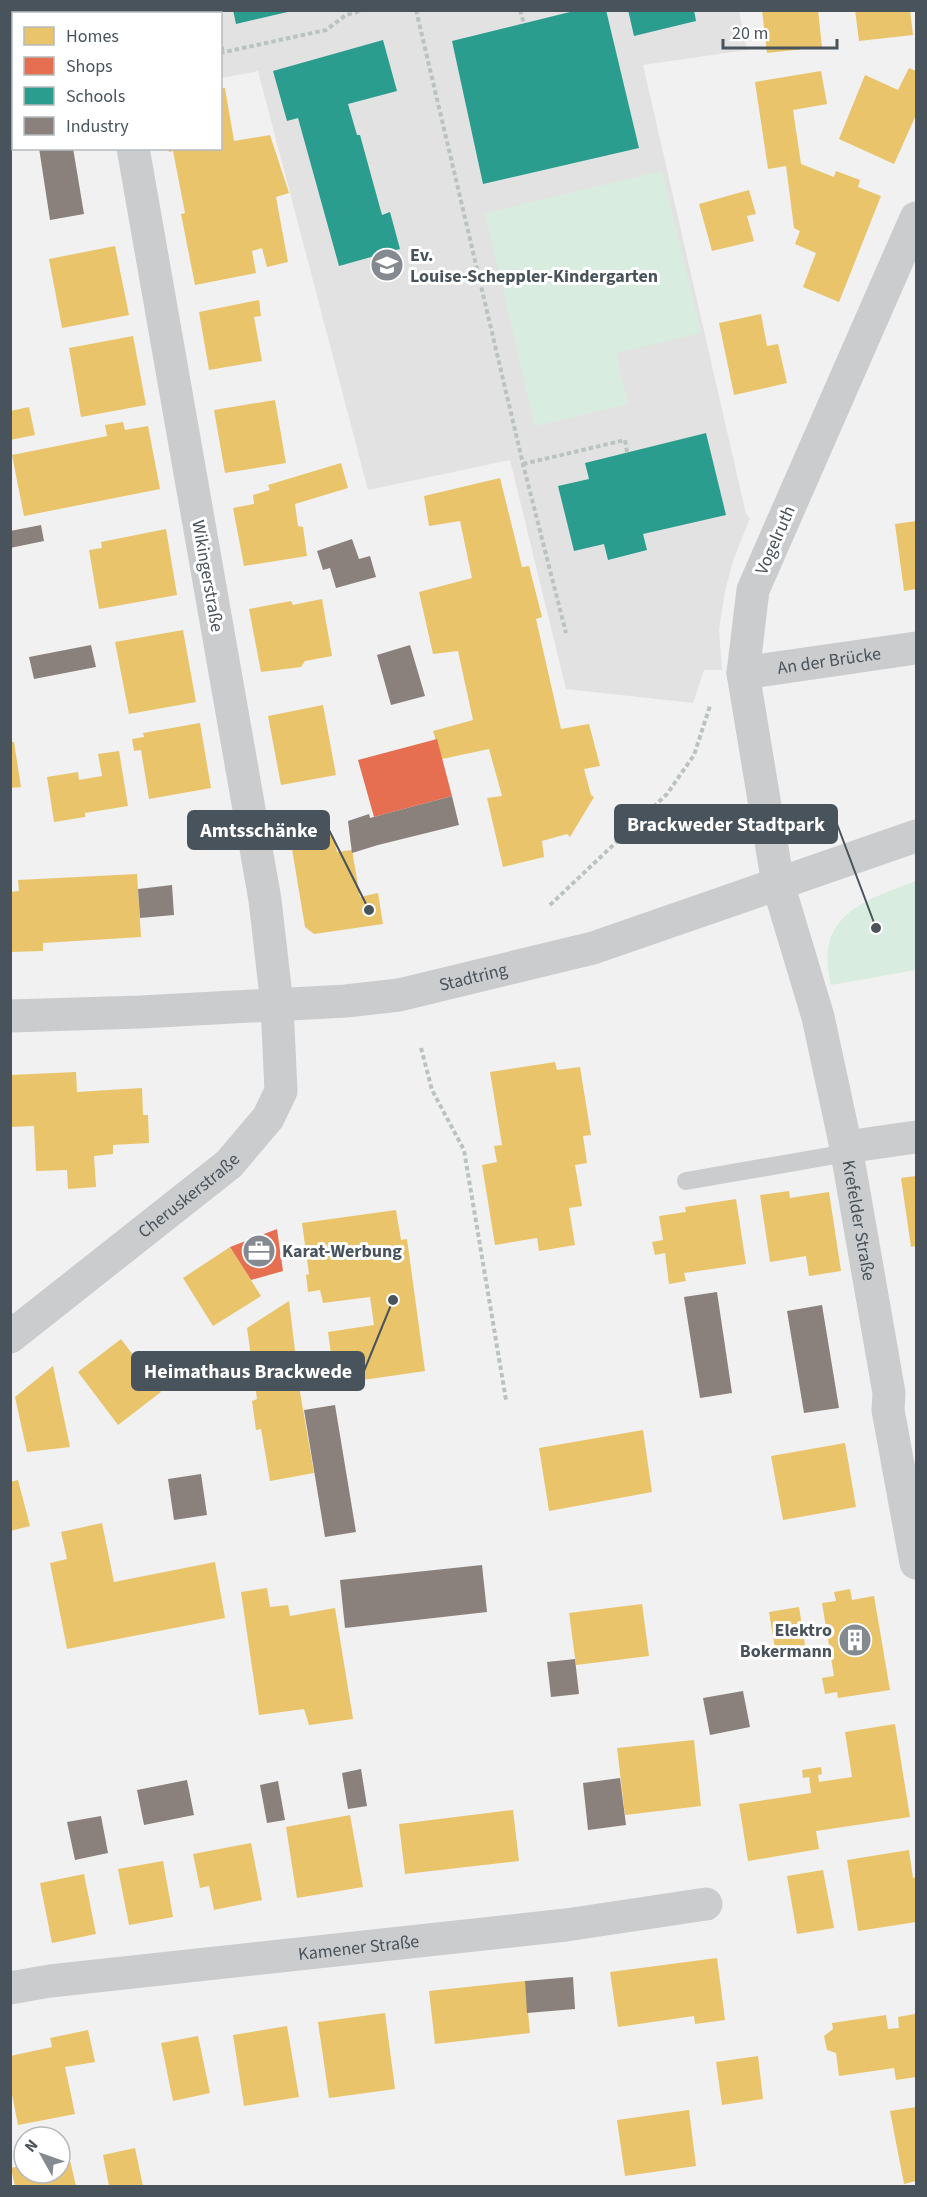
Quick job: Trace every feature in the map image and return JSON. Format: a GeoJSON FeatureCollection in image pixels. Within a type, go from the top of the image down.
{"type":"FeatureCollection","features":[{"type":"Feature","properties":{"kind":"street","name":"Wikingerstraße"},"geometry":{"type":"LineString","coordinates":[[133,150],[265,900],[277,1005]]}},
{"type":"Feature","properties":{"kind":"street","name":"Vogelruth"},"geometry":{"type":"LineString","coordinates":[[778,884],[742,673],[753,590],[916,218]]}},
{"type":"Feature","properties":{"kind":"street","name":"An der Brücke"},"geometry":{"type":"LineString","coordinates":[[742,673],[916,648]]}},
{"type":"Feature","properties":{"kind":"street","name":"Stadtring"},"geometry":{"type":"LineString","coordinates":[[10,1016],[277,1005],[399,995],[593,948],[916,836]]}},
{"type":"Feature","properties":{"kind":"street","name":"Krefelder Straße"},"geometry":{"type":"LineString","coordinates":[[778,884],[818,1017],[847,1150],[889,1393],[888,1410],[916,1563]]}},
{"type":"Feature","properties":{"kind":"street","name":"Cheruskerstraße"},"geometry":{"type":"LineString","coordinates":[[10,1337],[229,1164],[268,1118],[281,1091],[277,1005]]}},
{"type":"Feature","properties":{"kind":"street"},"geometry":{"type":"LineString","coordinates":[[847,1150],[916,1137]]}},
{"type":"Feature","properties":{"kind":"street","name":"Kamener Straße"},"geometry":{"type":"LineString","coordinates":[[10,1988],[50,1981],[566,1925],[706,1904]]}},
{"type":"Feature","properties":{"kind":"lane"},"geometry":{"type":"LineString","coordinates":[[686,1181],[847,1150]]}},
{"type":"Feature","properties":{"kind":"path"},"geometry":{"type":"LineString","coordinates":[[222,53],[326,30],[346,15],[364,10]]}},
{"type":"Feature","properties":{"kind":"path"},"geometry":{"type":"LineString","coordinates":[[416,10],[523,464],[566,633]]}},
{"type":"Feature","properties":{"kind":"path"},"geometry":{"type":"LineString","coordinates":[[520,10],[524,24]]}},
{"type":"Feature","properties":{"kind":"path"},"geometry":{"type":"LineString","coordinates":[[523,464],[625,440],[627,452]]}},
{"type":"Feature","properties":{"kind":"path"},"geometry":{"type":"LineString","coordinates":[[550,905],[667,794],[694,755],[714,693],[742,673]]}},
{"type":"Feature","properties":{"kind":"path"},"geometry":{"type":"LineString","coordinates":[[421,1048],[432,1089],[464,1150],[506,1400]]}},
{"type":"Feature","properties":{"kind":"shaded area"},"geometry":{"type":"Polygon","coordinates":[[[739,11],[747,50],[643,65],[746,514],[750,518],[734,558],[725,591],[719,630],[722,670],[704,670],[693,703],[566,689],[510,460],[368,490],[258,71],[222,78],[222,12],[154,12],[739,11]]]}},
{"type":"Feature","properties":{"kind":"green space"},"geometry":{"type":"Polygon","coordinates":[[[662,171],[701,333],[616,353],[628,404],[535,426],[485,213],[662,171]]]}},
{"type":"Feature","properties":{"kind":"green space"},"geometry":{"type":"Polygon","coordinates":[[[916,881],[916,970],[831,985],[828,961],[830,942],[836,927],[847,914],[861,904],[916,881]]]}},
{"type":"Feature","properties":{"kind":"building: Homes"},"geometry":{"type":"Polygon","coordinates":[[[762,10],[818,10],[822,47],[767,53],[762,10]]]}},
{"type":"Feature","properties":{"kind":"building: Homes"},"geometry":{"type":"Polygon","coordinates":[[[855,10],[910,10],[913,35],[859,41],[855,10]]]}},
{"type":"Feature","properties":{"kind":"building: Homes"},"geometry":{"type":"Polygon","coordinates":[[[12,30],[12,131],[10,122],[10,31],[12,30]]]}},
{"type":"Feature","properties":{"kind":"building: Homes"},"geometry":{"type":"Polygon","coordinates":[[[909,68],[916,71],[916,115],[894,164],[839,139],[865,75],[898,90],[909,68]]]}},
{"type":"Feature","properties":{"kind":"building: Homes"},"geometry":{"type":"Polygon","coordinates":[[[821,71],[827,104],[793,110],[801,164],[834,177],[836,171],[860,180],[858,187],[881,196],[839,302],[803,287],[816,253],[795,244],[800,231],[794,228],[786,166],[768,169],[755,82],[821,71]]]}},
{"type":"Feature","properties":{"kind":"building: Homes"},"geometry":{"type":"Polygon","coordinates":[[[222,88],[225,88],[234,141],[270,135],[289,193],[276,197],[288,262],[267,267],[262,248],[252,251],[256,273],[195,285],[181,214],[185,213],[173,151],[169,152],[168,150],[222,150],[222,88]]]}},
{"type":"Feature","properties":{"kind":"building: Homes"},"geometry":{"type":"Polygon","coordinates":[[[749,190],[756,214],[747,216],[754,241],[712,251],[699,204],[749,190]]]}},
{"type":"Feature","properties":{"kind":"building: Homes"},"geometry":{"type":"Polygon","coordinates":[[[115,246],[129,315],[62,328],[49,259],[115,246]]]}},
{"type":"Feature","properties":{"kind":"building: Homes"},"geometry":{"type":"Polygon","coordinates":[[[259,300],[261,316],[254,317],[262,361],[209,370],[199,312],[259,300]]]}},
{"type":"Feature","properties":{"kind":"building: Homes"},"geometry":{"type":"Polygon","coordinates":[[[761,314],[767,346],[778,344],[787,383],[734,395],[719,323],[761,314]]]}},
{"type":"Feature","properties":{"kind":"building: Homes"},"geometry":{"type":"Polygon","coordinates":[[[133,336],[146,405],[81,417],[69,348],[133,336]]]}},
{"type":"Feature","properties":{"kind":"building: Homes"},"geometry":{"type":"Polygon","coordinates":[[[275,400],[286,463],[225,473],[214,410],[275,400]]]}},
{"type":"Feature","properties":{"kind":"building: Homes"},"geometry":{"type":"Polygon","coordinates":[[[29,407],[35,435],[10,440],[10,411],[29,407]]]}},
{"type":"Feature","properties":{"kind":"building: Homes"},"geometry":{"type":"Polygon","coordinates":[[[123,422],[125,430],[148,426],[160,489],[24,516],[12,455],[107,436],[105,425],[123,422]]]}},
{"type":"Feature","properties":{"kind":"building: Homes"},"geometry":{"type":"Polygon","coordinates":[[[341,463],[348,488],[295,504],[298,526],[303,527],[307,556],[244,566],[233,508],[254,504],[253,495],[270,490],[268,485],[341,463]]]}},
{"type":"Feature","properties":{"kind":"building: Homes"},"geometry":{"type":"Polygon","coordinates":[[[500,478],[522,567],[529,566],[542,617],[536,619],[561,729],[589,724],[600,766],[584,769],[591,795],[594,797],[570,837],[567,834],[542,841],[544,857],[503,867],[487,798],[502,796],[489,749],[442,759],[433,731],[473,720],[458,651],[433,654],[419,592],[472,578],[460,521],[429,526],[424,496],[500,478]]]}},
{"type":"Feature","properties":{"kind":"building: Homes"},"geometry":{"type":"Polygon","coordinates":[[[916,521],[916,589],[904,591],[895,524],[916,521]]]}},
{"type":"Feature","properties":{"kind":"building: Homes"},"geometry":{"type":"Polygon","coordinates":[[[166,529],[177,595],[99,609],[89,550],[102,548],[101,542],[166,529]]]}},
{"type":"Feature","properties":{"kind":"building: Homes"},"geometry":{"type":"Polygon","coordinates":[[[322,599],[332,656],[305,661],[301,667],[261,672],[249,609],[291,601],[293,605],[322,599]]]}},
{"type":"Feature","properties":{"kind":"building: Homes"},"geometry":{"type":"Polygon","coordinates":[[[183,630],[196,702],[129,714],[115,642],[183,630]]]}},
{"type":"Feature","properties":{"kind":"building: Homes"},"geometry":{"type":"Polygon","coordinates":[[[323,705],[336,775],[281,785],[268,716],[323,705]]]}},
{"type":"Feature","properties":{"kind":"building: Homes"},"geometry":{"type":"Polygon","coordinates":[[[200,723],[211,788],[149,799],[141,750],[134,751],[132,739],[144,737],[143,733],[200,723]]]}},
{"type":"Feature","properties":{"kind":"building: Homes"},"geometry":{"type":"Polygon","coordinates":[[[10,742],[14,742],[21,787],[10,788],[10,742]]]}},
{"type":"Feature","properties":{"kind":"building: Homes"},"geometry":{"type":"Polygon","coordinates":[[[119,751],[128,806],[85,813],[85,817],[54,822],[47,777],[78,772],[79,780],[102,776],[98,754],[119,751]]]}},
{"type":"Feature","properties":{"kind":"building: Homes"},"geometry":{"type":"Polygon","coordinates":[[[333,835],[337,852],[352,850],[360,897],[378,893],[383,924],[314,934],[305,927],[291,843],[333,835]]]}},
{"type":"Feature","properties":{"kind":"building: Homes"},"geometry":{"type":"Polygon","coordinates":[[[137,874],[141,937],[43,943],[43,951],[10,952],[10,892],[19,891],[18,880],[137,874]]]}},
{"type":"Feature","properties":{"kind":"building: Homes"},"geometry":{"type":"Polygon","coordinates":[[[555,1062],[557,1070],[580,1067],[591,1135],[583,1136],[587,1163],[575,1165],[582,1206],[569,1208],[575,1245],[539,1251],[537,1238],[495,1245],[482,1165],[497,1162],[494,1146],[502,1145],[490,1072],[555,1062]]]}},
{"type":"Feature","properties":{"kind":"building: Homes"},"geometry":{"type":"Polygon","coordinates":[[[76,1072],[77,1092],[142,1088],[143,1115],[148,1115],[149,1143],[113,1145],[113,1154],[94,1156],[96,1187],[68,1189],[67,1170],[36,1171],[34,1126],[10,1127],[10,1075],[76,1072]]]}},
{"type":"Feature","properties":{"kind":"building: Homes"},"geometry":{"type":"Polygon","coordinates":[[[916,1176],[916,1246],[911,1247],[901,1178],[916,1176]]]}},
{"type":"Feature","properties":{"kind":"building: Homes"},"geometry":{"type":"Polygon","coordinates":[[[789,1191],[790,1198],[829,1192],[841,1271],[809,1276],[806,1256],[770,1262],[760,1195],[789,1191]]]}},
{"type":"Feature","properties":{"kind":"building: Homes"},"geometry":{"type":"Polygon","coordinates":[[[736,1199],[746,1264],[684,1273],[686,1281],[669,1284],[665,1253],[655,1255],[652,1242],[663,1240],[659,1216],[686,1212],[685,1207],[736,1199]]]}},
{"type":"Feature","properties":{"kind":"building: Homes"},"geometry":{"type":"Polygon","coordinates":[[[396,1210],[401,1240],[407,1239],[425,1371],[335,1384],[328,1332],[374,1325],[370,1297],[323,1303],[320,1290],[308,1292],[306,1275],[309,1274],[302,1223],[396,1210]]]}},
{"type":"Feature","properties":{"kind":"building: Homes"},"geometry":{"type":"Polygon","coordinates":[[[230,1247],[261,1296],[213,1326],[183,1278],[230,1247]]]}},
{"type":"Feature","properties":{"kind":"building: Homes"},"geometry":{"type":"Polygon","coordinates":[[[289,1301],[300,1392],[314,1473],[270,1481],[261,1429],[256,1430],[252,1401],[257,1399],[247,1328],[289,1301]]]}},
{"type":"Feature","properties":{"kind":"building: Homes"},"geometry":{"type":"Polygon","coordinates":[[[121,1339],[161,1392],[118,1425],[78,1372],[121,1339]]]}},
{"type":"Feature","properties":{"kind":"building: Homes"},"geometry":{"type":"Polygon","coordinates":[[[53,1366],[70,1447],[27,1452],[15,1397],[53,1366]]]}},
{"type":"Feature","properties":{"kind":"building: Homes"},"geometry":{"type":"Polygon","coordinates":[[[643,1430],[652,1492],[549,1511],[539,1448],[643,1430]]]}},
{"type":"Feature","properties":{"kind":"building: Homes"},"geometry":{"type":"Polygon","coordinates":[[[845,1443],[856,1507],[783,1520],[771,1456],[845,1443]]]}},
{"type":"Feature","properties":{"kind":"building: Homes"},"geometry":{"type":"Polygon","coordinates":[[[18,1480],[30,1526],[10,1531],[10,1482],[18,1480]]]}},
{"type":"Feature","properties":{"kind":"building: Homes"},"geometry":{"type":"Polygon","coordinates":[[[102,1523],[114,1582],[215,1562],[225,1618],[67,1649],[50,1563],[67,1559],[61,1532],[102,1523]]]}},
{"type":"Feature","properties":{"kind":"building: Homes"},"geometry":{"type":"Polygon","coordinates":[[[267,1588],[270,1607],[288,1605],[290,1616],[335,1608],[353,1719],[309,1725],[304,1709],[259,1715],[241,1592],[267,1588]]]}},
{"type":"Feature","properties":{"kind":"building: Homes","name":"Elektro Bokermann"},"geometry":{"type":"Polygon","coordinates":[[[850,1589],[852,1600],[874,1596],[890,1690],[838,1698],[837,1692],[825,1694],[822,1678],[834,1676],[822,1603],[836,1601],[834,1592],[850,1589]]]}},
{"type":"Feature","properties":{"kind":"building: Homes"},"geometry":{"type":"Polygon","coordinates":[[[642,1604],[649,1656],[576,1665],[569,1613],[642,1604]]]}},
{"type":"Feature","properties":{"kind":"building: Homes"},"geometry":{"type":"Polygon","coordinates":[[[799,1607],[805,1645],[775,1649],[769,1612],[799,1607]]]}},
{"type":"Feature","properties":{"kind":"building: Homes"},"geometry":{"type":"Polygon","coordinates":[[[895,1724],[910,1817],[816,1831],[819,1849],[748,1861],[739,1804],[811,1793],[809,1777],[803,1778],[802,1770],[821,1767],[822,1774],[818,1775],[819,1782],[852,1777],[845,1732],[895,1724]]]}},
{"type":"Feature","properties":{"kind":"building: Homes"},"geometry":{"type":"Polygon","coordinates":[[[694,1740],[701,1806],[625,1815],[617,1748],[694,1740]]]}},
{"type":"Feature","properties":{"kind":"building: Homes"},"geometry":{"type":"Polygon","coordinates":[[[513,1810],[519,1861],[405,1874],[399,1824],[513,1810]]]}},
{"type":"Feature","properties":{"kind":"building: Homes"},"geometry":{"type":"Polygon","coordinates":[[[350,1815],[363,1887],[297,1898],[286,1827],[350,1815]]]}},
{"type":"Feature","properties":{"kind":"building: Homes"},"geometry":{"type":"Polygon","coordinates":[[[251,1843],[262,1900],[214,1910],[209,1886],[200,1888],[193,1854],[251,1843]]]}},
{"type":"Feature","properties":{"kind":"building: Homes"},"geometry":{"type":"Polygon","coordinates":[[[909,1850],[913,1878],[916,1877],[916,1922],[858,1931],[847,1860],[909,1850]]]}},
{"type":"Feature","properties":{"kind":"building: Homes"},"geometry":{"type":"Polygon","coordinates":[[[163,1861],[173,1917],[129,1925],[118,1869],[163,1861]]]}},
{"type":"Feature","properties":{"kind":"building: Homes"},"geometry":{"type":"Polygon","coordinates":[[[823,1870],[834,1928],[797,1934],[787,1876],[823,1870]]]}},
{"type":"Feature","properties":{"kind":"building: Homes"},"geometry":{"type":"Polygon","coordinates":[[[84,1874],[96,1934],[52,1943],[40,1883],[84,1874]]]}},
{"type":"Feature","properties":{"kind":"building: Homes"},"geometry":{"type":"Polygon","coordinates":[[[717,1958],[725,2020],[695,2024],[694,2016],[618,2027],[610,1972],[717,1958]]]}},
{"type":"Feature","properties":{"kind":"building: Homes"},"geometry":{"type":"Polygon","coordinates":[[[525,1981],[530,2033],[435,2044],[429,1991],[525,1981]]]}},
{"type":"Feature","properties":{"kind":"building: Homes"},"geometry":{"type":"Polygon","coordinates":[[[385,2013],[395,2089],[329,2098],[318,2022],[385,2013]]]}},
{"type":"Feature","properties":{"kind":"building: Homes"},"geometry":{"type":"Polygon","coordinates":[[[915,2014],[916,2077],[896,2080],[894,2068],[839,2076],[836,2053],[827,2050],[824,2036],[833,2029],[832,2023],[886,2015],[888,2029],[899,2028],[898,2017],[915,2014]]]}},
{"type":"Feature","properties":{"kind":"building: Homes"},"geometry":{"type":"Polygon","coordinates":[[[287,2026],[299,2097],[244,2106],[233,2035],[287,2026]]]}},
{"type":"Feature","properties":{"kind":"building: Homes"},"geometry":{"type":"Polygon","coordinates":[[[88,2030],[95,2062],[65,2067],[75,2114],[18,2125],[10,2084],[10,2056],[52,2047],[50,2038],[88,2030]]]}},
{"type":"Feature","properties":{"kind":"building: Homes"},"geometry":{"type":"Polygon","coordinates":[[[198,2036],[210,2093],[173,2101],[161,2043],[198,2036]]]}},
{"type":"Feature","properties":{"kind":"building: Homes"},"geometry":{"type":"Polygon","coordinates":[[[758,2056],[763,2099],[722,2105],[716,2062],[758,2056]]]}},
{"type":"Feature","properties":{"kind":"building: Homes"},"geometry":{"type":"Polygon","coordinates":[[[916,2107],[916,2181],[904,2184],[890,2111],[916,2107]]]}},
{"type":"Feature","properties":{"kind":"building: Homes"},"geometry":{"type":"Polygon","coordinates":[[[689,2110],[696,2166],[625,2176],[617,2120],[689,2110]]]}},
{"type":"Feature","properties":{"kind":"building: Homes"},"geometry":{"type":"Polygon","coordinates":[[[135,2148],[143,2186],[109,2186],[103,2155],[135,2148]]]}},
{"type":"Feature","properties":{"kind":"building: Homes"},"geometry":{"type":"Polygon","coordinates":[[[72,2169],[76,2186],[15,2186],[72,2185],[72,2169]]]}},
{"type":"Feature","properties":{"kind":"building: Shops"},"geometry":{"type":"Polygon","coordinates":[[[10,10],[57,10],[58,12],[12,12],[12,30],[10,31],[10,10]]]}},
{"type":"Feature","properties":{"kind":"building: Shops"},"geometry":{"type":"Polygon","coordinates":[[[437,739],[452,796],[374,817],[358,760],[437,739]]]}},
{"type":"Feature","properties":{"kind":"building: Shops"},"geometry":{"type":"Polygon","coordinates":[[[277,1229],[283,1271],[251,1280],[230,1247],[277,1229]]]}},
{"type":"Feature","properties":{"kind":"building: Schools"},"geometry":{"type":"Polygon","coordinates":[[[233,10],[292,10],[292,11],[236,24],[233,10]]]}},
{"type":"Feature","properties":{"kind":"building: Schools"},"geometry":{"type":"Polygon","coordinates":[[[578,10],[606,10],[639,148],[483,184],[452,41],[578,10]]]}},
{"type":"Feature","properties":{"kind":"building: Schools"},"geometry":{"type":"Polygon","coordinates":[[[628,10],[694,10],[696,21],[634,36],[628,10]]]}},
{"type":"Feature","properties":{"kind":"building: Schools"},"geometry":{"type":"Polygon","coordinates":[[[383,40],[397,91],[348,104],[357,135],[360,135],[382,215],[390,212],[400,249],[339,266],[298,118],[287,121],[273,71],[383,40]]]}},
{"type":"Feature","properties":{"kind":"building: Schools"},"geometry":{"type":"Polygon","coordinates":[[[706,433],[726,515],[643,534],[647,550],[608,560],[604,544],[574,551],[558,486],[589,479],[585,463],[706,433]]]}},
{"type":"Feature","properties":{"kind":"building: Industry"},"geometry":{"type":"Polygon","coordinates":[[[39,150],[73,150],[84,214],[50,220],[39,150]]]}},
{"type":"Feature","properties":{"kind":"building: Industry"},"geometry":{"type":"Polygon","coordinates":[[[41,525],[44,541],[10,548],[10,531],[41,525]]]}},
{"type":"Feature","properties":{"kind":"building: Industry"},"geometry":{"type":"Polygon","coordinates":[[[352,539],[359,559],[370,556],[376,577],[336,588],[330,568],[323,570],[317,551],[352,539]]]}},
{"type":"Feature","properties":{"kind":"building: Industry"},"geometry":{"type":"Polygon","coordinates":[[[91,645],[96,667],[34,679],[29,657],[91,645]]]}},
{"type":"Feature","properties":{"kind":"building: Industry"},"geometry":{"type":"Polygon","coordinates":[[[410,645],[425,696],[391,705],[377,655],[410,645]]]}},
{"type":"Feature","properties":{"kind":"building: Industry"},"geometry":{"type":"Polygon","coordinates":[[[452,796],[459,825],[352,853],[348,821],[369,814],[370,818],[452,796]]]}},
{"type":"Feature","properties":{"kind":"building: Industry"},"geometry":{"type":"Polygon","coordinates":[[[172,885],[174,915],[140,918],[138,889],[172,885]]]}},
{"type":"Feature","properties":{"kind":"building: Industry"},"geometry":{"type":"Polygon","coordinates":[[[717,1292],[732,1393],[700,1398],[684,1297],[717,1292]]]}},
{"type":"Feature","properties":{"kind":"building: Industry"},"geometry":{"type":"Polygon","coordinates":[[[822,1305],[839,1408],[804,1413],[787,1311],[822,1305]]]}},
{"type":"Feature","properties":{"kind":"building: Industry"},"geometry":{"type":"Polygon","coordinates":[[[335,1405],[356,1532],[325,1537],[304,1410],[335,1405]]]}},
{"type":"Feature","properties":{"kind":"building: Industry"},"geometry":{"type":"Polygon","coordinates":[[[201,1474],[207,1515],[174,1520],[168,1479],[201,1474]]]}},
{"type":"Feature","properties":{"kind":"building: Industry"},"geometry":{"type":"Polygon","coordinates":[[[482,1565],[487,1612],[345,1628],[340,1580],[482,1565]]]}},
{"type":"Feature","properties":{"kind":"building: Industry"},"geometry":{"type":"Polygon","coordinates":[[[575,1659],[579,1694],[551,1697],[547,1662],[575,1659]]]}},
{"type":"Feature","properties":{"kind":"building: Industry"},"geometry":{"type":"Polygon","coordinates":[[[743,1691],[750,1727],[710,1735],[703,1698],[743,1691]]]}},
{"type":"Feature","properties":{"kind":"building: Industry"},"geometry":{"type":"Polygon","coordinates":[[[361,1769],[367,1806],[348,1809],[342,1773],[361,1769]]]}},
{"type":"Feature","properties":{"kind":"building: Industry"},"geometry":{"type":"Polygon","coordinates":[[[620,1778],[626,1825],[588,1830],[583,1783],[620,1778]]]}},
{"type":"Feature","properties":{"kind":"building: Industry"},"geometry":{"type":"Polygon","coordinates":[[[187,1780],[194,1815],[144,1825],[137,1790],[187,1780]]]}},
{"type":"Feature","properties":{"kind":"building: Industry"},"geometry":{"type":"Polygon","coordinates":[[[278,1781],[285,1820],[267,1823],[260,1785],[278,1781]]]}},
{"type":"Feature","properties":{"kind":"building: Industry"},"geometry":{"type":"Polygon","coordinates":[[[101,1816],[108,1853],[75,1860],[67,1822],[101,1816]]]}},
{"type":"Feature","properties":{"kind":"building: Industry"},"geometry":{"type":"Polygon","coordinates":[[[573,1977],[575,2009],[527,2013],[525,1981],[573,1977]]]}},
{"type":"Feature","properties":{"kind":"place","name":"Ev. Louise-Scheppler-Kindergarten"},"geometry":{"type":"Point","coordinates":[387,265]}},
{"type":"Feature","properties":{"kind":"place","name":"Amtsschänke"},"geometry":{"type":"Point","coordinates":[369,910]}},
{"type":"Feature","properties":{"kind":"place","name":"Brackweder Stadtpark"},"geometry":{"type":"Point","coordinates":[876,928]}},
{"type":"Feature","properties":{"kind":"place","name":"Karat-Werbung"},"geometry":{"type":"Point","coordinates":[259,1251]}},
{"type":"Feature","properties":{"kind":"place","name":"Heimathaus Brackwede"},"geometry":{"type":"Point","coordinates":[393,1300]}},
{"type":"Feature","properties":{"kind":"place","name":"Elektro Bokermann"},"geometry":{"type":"Point","coordinates":[855,1640]}}]}
